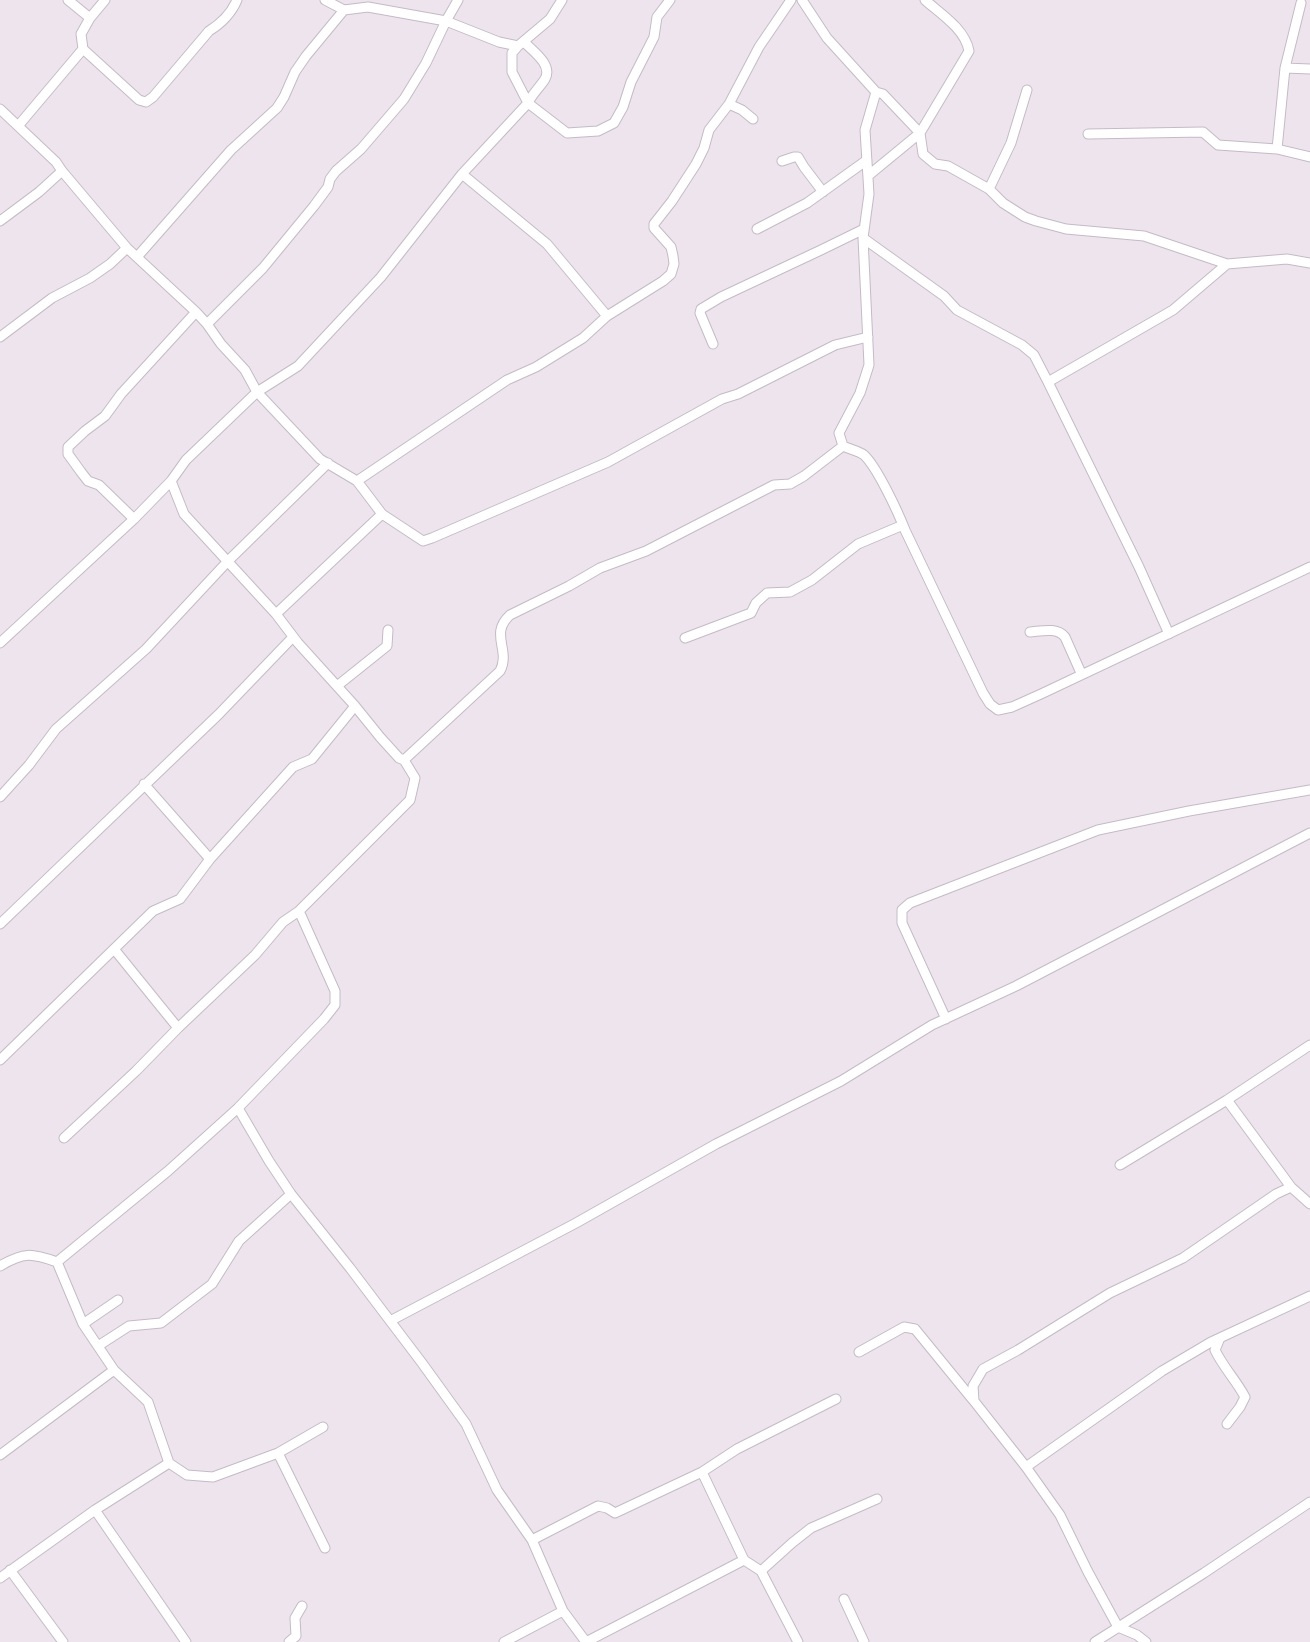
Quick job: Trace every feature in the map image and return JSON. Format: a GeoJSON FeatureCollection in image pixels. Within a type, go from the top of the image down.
{"type":"FeatureCollection","features":[{"type":"Feature","properties":{"kind":"street"},"geometry":{"type":"LineString","coordinates":[[68,0],[90,18]]}},
{"type":"Feature","properties":{"kind":"street"},"geometry":{"type":"LineString","coordinates":[[105,0],[81,34],[83,49],[139,100],[146,102],[209,31],[230,14],[237,0]]}},
{"type":"Feature","properties":{"kind":"street"},"geometry":{"type":"LineString","coordinates":[[325,0],[344,10]]}},
{"type":"Feature","properties":{"kind":"street"},"geometry":{"type":"LineString","coordinates":[[208,324],[263,268],[314,206],[336,171],[361,149],[404,99],[458,0]]}},
{"type":"Feature","properties":{"kind":"street"},"geometry":{"type":"LineString","coordinates":[[562,0],[550,19],[512,53],[512,72],[528,103],[567,133],[598,131],[614,123],[654,37],[657,17],[670,0]]}},
{"type":"Feature","properties":{"kind":"street"},"geometry":{"type":"LineString","coordinates":[[357,481],[507,380],[536,367],[583,338],[607,316],[671,274],[674,264],[671,247],[654,228],[654,224],[696,164],[709,130],[729,104],[759,47],[791,0]]}},
{"type":"Feature","properties":{"kind":"street"},"geometry":{"type":"LineString","coordinates":[[802,0],[827,38],[876,92],[883,94],[920,133],[923,154],[935,163],[948,166],[989,189],[1003,203],[1025,217],[1066,229],[1144,236],[1227,264],[1287,259],[1310,263]]}},
{"type":"Feature","properties":{"kind":"street"},"geometry":{"type":"LineString","coordinates":[[869,174],[920,133],[969,51],[955,26],[925,0]]}},
{"type":"Feature","properties":{"kind":"street"},"geometry":{"type":"LineString","coordinates":[[0,643],[134,519],[171,481],[186,460],[257,392],[298,366],[382,277],[462,174],[528,103],[534,91],[546,78],[544,63],[521,44],[499,42],[446,21],[368,3],[344,10],[306,56],[276,108],[231,150],[137,257]]}},
{"type":"Feature","properties":{"kind":"street"},"geometry":{"type":"LineString","coordinates":[[1277,149],[1284,68],[1301,3]]}},
{"type":"Feature","properties":{"kind":"street"},"geometry":{"type":"LineString","coordinates":[[18,126],[83,49]]}},
{"type":"Feature","properties":{"kind":"street"},"geometry":{"type":"LineString","coordinates":[[1284,68],[1310,69]]}},
{"type":"Feature","properties":{"kind":"street"},"geometry":{"type":"LineString","coordinates":[[989,189],[1011,143],[1027,90]]}},
{"type":"Feature","properties":{"kind":"street"},"geometry":{"type":"LineString","coordinates":[[876,92],[865,130],[869,194],[863,234],[869,365],[860,393],[839,433],[843,446],[863,455],[899,513],[990,704],[998,709],[1012,707],[1310,567]]}},
{"type":"Feature","properties":{"kind":"street"},"geometry":{"type":"LineString","coordinates":[[729,104],[743,110],[753,119]]}},
{"type":"Feature","properties":{"kind":"street"},"geometry":{"type":"LineString","coordinates":[[0,109],[56,162],[127,248],[208,324],[220,344],[245,370],[257,392],[320,458],[357,481],[382,514],[423,541],[608,462],[722,399],[738,394],[835,345],[868,337]]}},
{"type":"Feature","properties":{"kind":"street"},"geometry":{"type":"LineString","coordinates":[[1088,134],[1203,132],[1217,145],[1277,149],[1310,158]]}},
{"type":"Feature","properties":{"kind":"street"},"geometry":{"type":"LineString","coordinates":[[782,161],[798,157],[823,192]]}},
{"type":"Feature","properties":{"kind":"street"},"geometry":{"type":"LineString","coordinates":[[757,229],[807,203],[867,160]]}},
{"type":"Feature","properties":{"kind":"street"},"geometry":{"type":"LineString","coordinates":[[0,221],[62,171]]}},
{"type":"Feature","properties":{"kind":"street"},"geometry":{"type":"LineString","coordinates":[[462,174],[547,244],[607,316]]}},
{"type":"Feature","properties":{"kind":"street"},"geometry":{"type":"LineString","coordinates":[[713,344],[700,313],[701,309],[721,297],[863,234]]}},
{"type":"Feature","properties":{"kind":"street"},"geometry":{"type":"LineString","coordinates":[[863,234],[944,296],[957,310],[1022,345],[1034,355],[1139,567],[1169,634]]}},
{"type":"Feature","properties":{"kind":"street"},"geometry":{"type":"LineString","coordinates":[[0,337],[52,298],[110,264],[127,248]]}},
{"type":"Feature","properties":{"kind":"street"},"geometry":{"type":"LineString","coordinates":[[1048,382],[1173,310],[1227,264]]}},
{"type":"Feature","properties":{"kind":"street"},"geometry":{"type":"LineString","coordinates":[[134,519],[99,485],[89,481],[68,454],[68,447],[105,416],[121,394],[196,312]]}},
{"type":"Feature","properties":{"kind":"street"},"geometry":{"type":"LineString","coordinates":[[404,760],[500,671],[505,663],[499,632],[502,622],[510,615],[600,568],[646,551],[774,485],[790,484],[843,446]]}},
{"type":"Feature","properties":{"kind":"street"},"geometry":{"type":"LineString","coordinates":[[0,797],[30,765],[56,729],[146,649],[228,561],[328,463]]}},
{"type":"Feature","properties":{"kind":"street"},"geometry":{"type":"LineString","coordinates":[[64,1138],[255,955],[283,922],[299,911],[410,800],[415,778],[404,760],[380,737],[276,614],[184,514],[171,481]]}},
{"type":"Feature","properties":{"kind":"street"},"geometry":{"type":"LineString","coordinates":[[276,614],[382,514]]}},
{"type":"Feature","properties":{"kind":"street"},"geometry":{"type":"LineString","coordinates":[[685,638],[751,613],[756,603],[768,593],[790,592],[811,580],[858,544],[903,525]]}},
{"type":"Feature","properties":{"kind":"street"},"geometry":{"type":"LineString","coordinates":[[337,686],[387,646],[388,630]]}},
{"type":"Feature","properties":{"kind":"street"},"geometry":{"type":"LineString","coordinates":[[1030,632],[1061,632],[1081,674]]}},
{"type":"Feature","properties":{"kind":"street"},"geometry":{"type":"LineString","coordinates":[[0,924],[219,714],[293,637]]}},
{"type":"Feature","properties":{"kind":"street"},"geometry":{"type":"LineString","coordinates":[[0,1060],[153,911],[180,899],[210,859],[293,767],[312,759],[355,706]]}},
{"type":"Feature","properties":{"kind":"street"},"geometry":{"type":"LineString","coordinates":[[145,785],[210,859]]}},
{"type":"Feature","properties":{"kind":"street"},"geometry":{"type":"LineString","coordinates":[[946,1019],[902,923],[902,910],[910,903],[1098,830],[1310,790]]}},
{"type":"Feature","properties":{"kind":"street"},"geometry":{"type":"LineString","coordinates":[[390,1321],[576,1223],[716,1144],[841,1081],[932,1025],[1016,986],[1310,833]]}},
{"type":"Feature","properties":{"kind":"street"},"geometry":{"type":"LineString","coordinates":[[57,1262],[168,1171],[238,1108],[335,1005],[335,991],[299,911]]}},
{"type":"Feature","properties":{"kind":"street"},"geometry":{"type":"LineString","coordinates":[[114,949],[178,1028]]}},
{"type":"Feature","properties":{"kind":"street"},"geometry":{"type":"LineString","coordinates":[[1120,1165],[1227,1100],[1310,1045]]}},
{"type":"Feature","properties":{"kind":"street"},"geometry":{"type":"LineString","coordinates":[[1227,1100],[1291,1186],[1310,1204]]}},
{"type":"Feature","properties":{"kind":"street"},"geometry":{"type":"LineString","coordinates":[[238,1108],[291,1194],[466,1424],[497,1490],[532,1540],[563,1611],[586,1642],[744,1560]]}},
{"type":"Feature","properties":{"kind":"street"},"geometry":{"type":"LineString","coordinates":[[974,1401],[973,1386],[983,1369],[1110,1293],[1183,1258],[1291,1186]]}},
{"type":"Feature","properties":{"kind":"street"},"geometry":{"type":"LineString","coordinates":[[98,1346],[129,1326],[161,1323],[212,1284],[239,1241],[291,1194]]}},
{"type":"Feature","properties":{"kind":"street"},"geometry":{"type":"LineString","coordinates":[[0,1266],[18,1256],[37,1255],[57,1262],[83,1324],[114,1370],[148,1402],[169,1463],[187,1475],[213,1477],[278,1453],[323,1427]]}},
{"type":"Feature","properties":{"kind":"street"},"geometry":{"type":"LineString","coordinates":[[1026,1467],[1162,1371],[1220,1338],[1310,1296]]}},
{"type":"Feature","properties":{"kind":"street"},"geometry":{"type":"LineString","coordinates":[[83,1324],[118,1300]]}},
{"type":"Feature","properties":{"kind":"street"},"geometry":{"type":"LineString","coordinates":[[859,1352],[904,1327],[915,1329],[1026,1467],[1060,1515],[1118,1627],[1146,1642]]}},
{"type":"Feature","properties":{"kind":"street"},"geometry":{"type":"LineString","coordinates":[[1220,1338],[1215,1350],[1221,1364],[1239,1385],[1245,1397],[1227,1424]]}},
{"type":"Feature","properties":{"kind":"street"},"geometry":{"type":"LineString","coordinates":[[0,1455],[114,1370]]}},
{"type":"Feature","properties":{"kind":"street"},"geometry":{"type":"LineString","coordinates":[[532,1540],[598,1506],[615,1513],[702,1472],[737,1449],[836,1399]]}},
{"type":"Feature","properties":{"kind":"street"},"geometry":{"type":"LineString","coordinates":[[278,1453],[325,1548]]}},
{"type":"Feature","properties":{"kind":"street"},"geometry":{"type":"LineString","coordinates":[[0,1578],[95,1510],[169,1463]]}},
{"type":"Feature","properties":{"kind":"street"},"geometry":{"type":"LineString","coordinates":[[702,1472],[744,1560],[761,1571],[798,1642]]}},
{"type":"Feature","properties":{"kind":"street"},"geometry":{"type":"LineString","coordinates":[[761,1571],[811,1528],[877,1499]]}},
{"type":"Feature","properties":{"kind":"street"},"geometry":{"type":"LineString","coordinates":[[1095,1642],[1310,1502]]}},
{"type":"Feature","properties":{"kind":"street"},"geometry":{"type":"LineString","coordinates":[[95,1510],[186,1642]]}},
{"type":"Feature","properties":{"kind":"street"},"geometry":{"type":"LineString","coordinates":[[10,1570],[63,1642]]}},
{"type":"Feature","properties":{"kind":"street"},"geometry":{"type":"LineString","coordinates":[[844,1599],[864,1642]]}},
{"type":"Feature","properties":{"kind":"street"},"geometry":{"type":"LineString","coordinates":[[289,1642],[296,1636],[295,1618],[302,1606]]}},
{"type":"Feature","properties":{"kind":"street"},"geometry":{"type":"LineString","coordinates":[[504,1642],[563,1611]]}}]}
